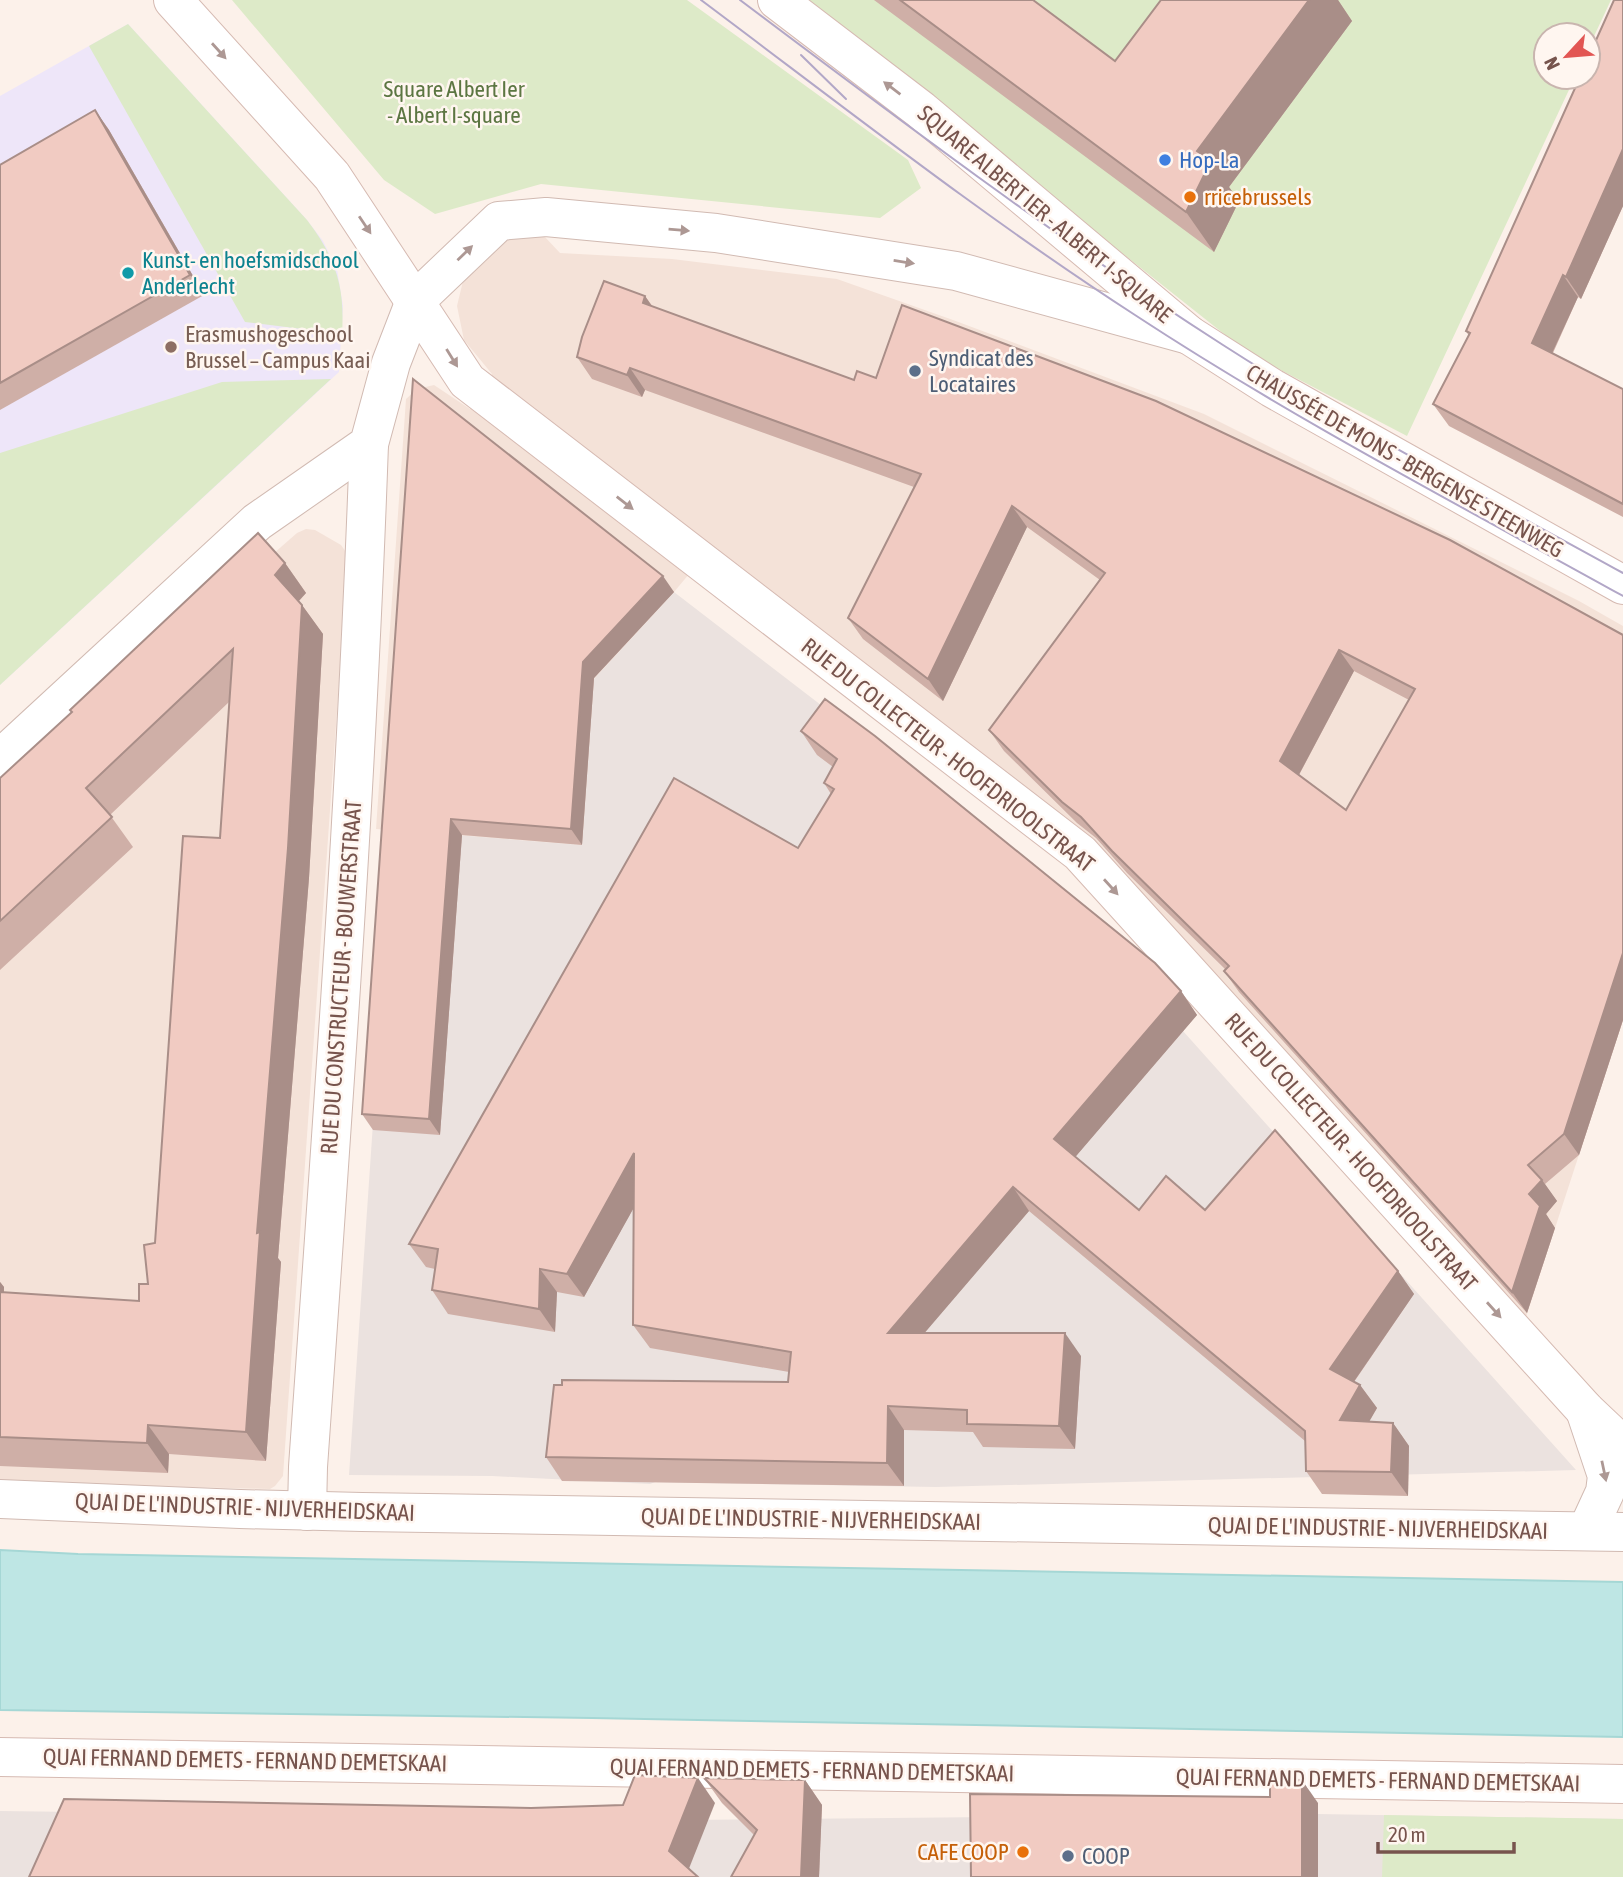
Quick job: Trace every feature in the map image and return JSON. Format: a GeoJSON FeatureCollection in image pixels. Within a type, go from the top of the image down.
{"type":"FeatureCollection","features":[{"type":"Feature","properties":{"kind":"street"},"geometry":{"type":"LineString","coordinates":[[173,0],[332,176],[415,300]]}},
{"type":"Feature","properties":{"kind":"street","name":"SQUARE ALBERT IER - ALBERT I-SQUARE"},"geometry":{"type":"LineString","coordinates":[[777,0],[921,110],[1189,335]]}},
{"type":"Feature","properties":{"kind":"street","name":"SQUARE ALBERT IER - ALBERT I-SQUARE"},"geometry":{"type":"LineString","coordinates":[[415,300],[499,221],[546,217],[716,233],[956,271],[1189,335]]}},
{"type":"Feature","properties":{"kind":"street","name":"RUE DU CONSTRUCTEUR - BOUWERSTRAAT"},"geometry":{"type":"LineString","coordinates":[[307,1511],[347,904],[365,581],[369,444],[391,363],[415,300]]}},
{"type":"Feature","properties":{"kind":"street","name":"RUE DU COLLECTEUR - HOOFDRIOOLSTRAAT"},"geometry":{"type":"LineString","coordinates":[[415,300],[467,381],[1080,853],[1585,1410],[1623,1446]]}},
{"type":"Feature","properties":{"kind":"street","name":"CHAUSSÉE DE MONS - BERGENSE STEENWEG"},"geometry":{"type":"LineString","coordinates":[[1189,335],[1272,388],[1623,584]]}},
{"type":"Feature","properties":{"kind":"street"},"geometry":{"type":"LineString","coordinates":[[0,759],[257,522],[369,444]]}},
{"type":"Feature","properties":{"kind":"street","name":"RUE DU COLLECTEUR - HOOFDRIOOLSTRAAT"},"geometry":{"type":"LineString","coordinates":[[1585,1410],[1606,1476],[1605,1531]]}},
{"type":"Feature","properties":{"kind":"street","name":"QUAI DE L'INDUSTRIE - NIJVERHEIDSKAAI"},"geometry":{"type":"LineString","coordinates":[[0,1499],[307,1511],[1605,1531]]}},
{"type":"Feature","properties":{"kind":"street","name":"QUAI FERNAND DEMETS - FERNAND DEMETSKAAI"},"geometry":{"type":"LineString","coordinates":[[0,1756],[1623,1784]]}},
{"type":"Feature","properties":{"kind":"shaded area","name":"Erasmushogeschool Brussel – Campus Kaai"},"geometry":{"type":"Polygon","coordinates":[[[128,24],[307,220],[323,241],[337,269],[343,306],[339,372],[0,685],[0,96],[128,24]]]}},
{"type":"Feature","properties":{"kind":"shaded area"},"geometry":{"type":"Polygon","coordinates":[[[544,236],[560,253],[672,259],[837,279],[953,320],[1204,414],[1579,601],[1623,626],[1623,1020],[1526,1317],[1238,1008],[710,549],[674,592],[582,845],[376,829],[406,399],[417,389],[434,385],[470,409],[492,374],[464,340],[457,306],[463,281],[493,245],[518,237],[544,236]]]}},
{"type":"Feature","properties":{"kind":"shaded area"},"geometry":{"type":"Polygon","coordinates":[[[306,529],[315,530],[341,545],[348,555],[283,1476],[270,1489],[0,1482],[0,808],[273,554],[297,533],[306,529]]]}},
{"type":"Feature","properties":{"kind":"shaded area"},"geometry":{"type":"Polygon","coordinates":[[[674,592],[1046,878],[1576,1470],[936,1487],[650,1484],[492,1476],[349,1475],[393,830],[582,845],[594,679],[674,592]]]}},
{"type":"Feature","properties":{"kind":"shaded area"},"geometry":{"type":"Polygon","coordinates":[[[0,1811],[684,1820],[1318,1814],[1623,1819],[1623,1877],[0,1877],[0,1811]]]}},
{"type":"Feature","properties":{"kind":"green space","name":"Square Albert Ier - Albert I-square"},"geometry":{"type":"Polygon","coordinates":[[[232,0],[687,0],[908,160],[921,188],[880,218],[541,184],[435,214],[384,180],[232,0]]]}},
{"type":"Feature","properties":{"kind":"green space"},"geometry":{"type":"Polygon","coordinates":[[[803,0],[1611,0],[1601,21],[1532,21],[1532,91],[1568,91],[1407,436],[1248,353],[803,0]]]}},
{"type":"Feature","properties":{"kind":"green space"},"geometry":{"type":"Polygon","coordinates":[[[128,24],[317,234],[332,260],[340,287],[342,334],[245,322],[89,46],[128,24]]]}},
{"type":"Feature","properties":{"kind":"green space"},"geometry":{"type":"Polygon","coordinates":[[[331,379],[0,685],[0,453],[222,382],[331,379]]]}},
{"type":"Feature","properties":{"kind":"green space"},"geometry":{"type":"Polygon","coordinates":[[[1384,1815],[1623,1819],[1623,1877],[1382,1877],[1384,1815]]]}},
{"type":"Feature","properties":{"kind":"water"},"geometry":{"type":"Polygon","coordinates":[[[0,1550],[78,1554],[1623,1582],[1623,1737],[0,1710],[0,1550]]]}},
{"type":"Feature","properties":{"kind":"building"},"geometry":{"type":"Polygon","coordinates":[[[900,0],[1033,0],[1115,61],[1161,0],[1309,0],[1197,151],[1211,161],[1186,212],[900,0]]]}},
{"type":"Feature","properties":{"kind":"building"},"geometry":{"type":"Polygon","coordinates":[[[1614,0],[1623,0],[1623,149],[1566,277],[1563,275],[1532,343],[1623,389],[1623,504],[1433,404],[1470,333],[1466,331],[1574,91],[1602,91],[1602,27],[1614,0]]]}},
{"type":"Feature","properties":{"kind":"building","name":"Kunst- en hoefsmidschool Anderlecht"},"geometry":{"type":"Polygon","coordinates":[[[95,110],[190,275],[0,383],[0,165],[95,110]]]}},
{"type":"Feature","properties":{"kind":"building"},"geometry":{"type":"Polygon","coordinates":[[[604,281],[645,296],[643,303],[854,380],[857,371],[876,378],[902,305],[1156,401],[1450,540],[1623,635],[1623,953],[1564,1134],[1528,1165],[1542,1180],[1529,1194],[1540,1206],[1512,1292],[1224,971],[1229,966],[1081,817],[1062,802],[989,730],[1105,573],[1012,506],[928,679],[848,618],[921,474],[630,368],[627,375],[577,357],[604,281]],[[1339,650],[1280,761],[1346,810],[1415,689],[1339,650]]]}},
{"type":"Feature","properties":{"kind":"building"},"geometry":{"type":"Polygon","coordinates":[[[413,379],[663,576],[583,662],[571,829],[451,819],[429,1119],[362,1114],[413,379]]]}},
{"type":"Feature","properties":{"kind":"building"},"geometry":{"type":"Polygon","coordinates":[[[258,533],[285,563],[275,575],[302,605],[288,848],[257,1233],[260,1232],[246,1432],[148,1425],[147,1443],[0,1437],[0,1292],[139,1301],[139,1284],[148,1284],[144,1245],[155,1243],[183,836],[220,838],[233,649],[86,788],[112,817],[0,921],[0,778],[258,533]]]}},
{"type":"Feature","properties":{"kind":"building"},"geometry":{"type":"Polygon","coordinates":[[[825,699],[875,736],[1155,963],[1181,991],[1054,1139],[1139,1210],[1166,1176],[1205,1210],[1275,1130],[1398,1271],[1330,1369],[1360,1385],[1340,1420],[1393,1423],[1391,1472],[1306,1471],[1305,1431],[1013,1187],[888,1333],[1065,1333],[1059,1426],[967,1424],[967,1410],[888,1406],[887,1463],[546,1457],[554,1385],[562,1385],[562,1380],[788,1382],[791,1352],[633,1325],[634,1153],[567,1274],[540,1269],[539,1309],[432,1290],[438,1249],[409,1244],[674,778],[798,848],[834,789],[824,783],[837,759],[801,731],[825,699]]]}},
{"type":"Feature","properties":{"kind":"building"},"geometry":{"type":"Polygon","coordinates":[[[635,1775],[698,1778],[669,1851],[698,1877],[29,1877],[64,1799],[531,1808],[623,1805],[635,1775]]]}},
{"type":"Feature","properties":{"kind":"building"},"geometry":{"type":"Polygon","coordinates":[[[704,1778],[805,1780],[801,1877],[731,1877],[757,1830],[704,1778]]]}},
{"type":"Feature","properties":{"kind":"building"},"geometry":{"type":"Polygon","coordinates":[[[1270,1779],[1302,1780],[1302,1877],[971,1877],[970,1794],[1270,1797],[1270,1779]]]}},
{"type":"Feature","properties":{"kind":"tram line"},"geometry":{"type":"LineString","coordinates":[[701,0],[969,201],[1135,315],[1254,390],[1623,596]]}},
{"type":"Feature","properties":{"kind":"tram line"},"geometry":{"type":"LineString","coordinates":[[740,0],[1038,220],[1223,345],[1371,434],[1623,573]]}},
{"type":"Feature","properties":{"kind":"tram line"},"geometry":{"type":"LineString","coordinates":[[801,55],[846,99]]}},
{"type":"Feature","properties":{"kind":"place","name":"Hop-La"},"geometry":{"type":"Point","coordinates":[1165,160]}},
{"type":"Feature","properties":{"kind":"place","name":"rricebrussels"},"geometry":{"type":"Point","coordinates":[1190,197]}},
{"type":"Feature","properties":{"kind":"place","name":"Kunst- en hoefsmidschool Anderlecht"},"geometry":{"type":"Point","coordinates":[128,273]}},
{"type":"Feature","properties":{"kind":"place","name":"Erasmushogeschool Brussel – Campus Kaai"},"geometry":{"type":"Point","coordinates":[171,347]}},
{"type":"Feature","properties":{"kind":"place","name":"Syndicat des Locataires"},"geometry":{"type":"Point","coordinates":[915,371]}},
{"type":"Feature","properties":{"kind":"place","name":"CAFE COOP"},"geometry":{"type":"Point","coordinates":[1023,1852]}},
{"type":"Feature","properties":{"kind":"place","name":"COOP"},"geometry":{"type":"Point","coordinates":[1068,1856]}}]}
